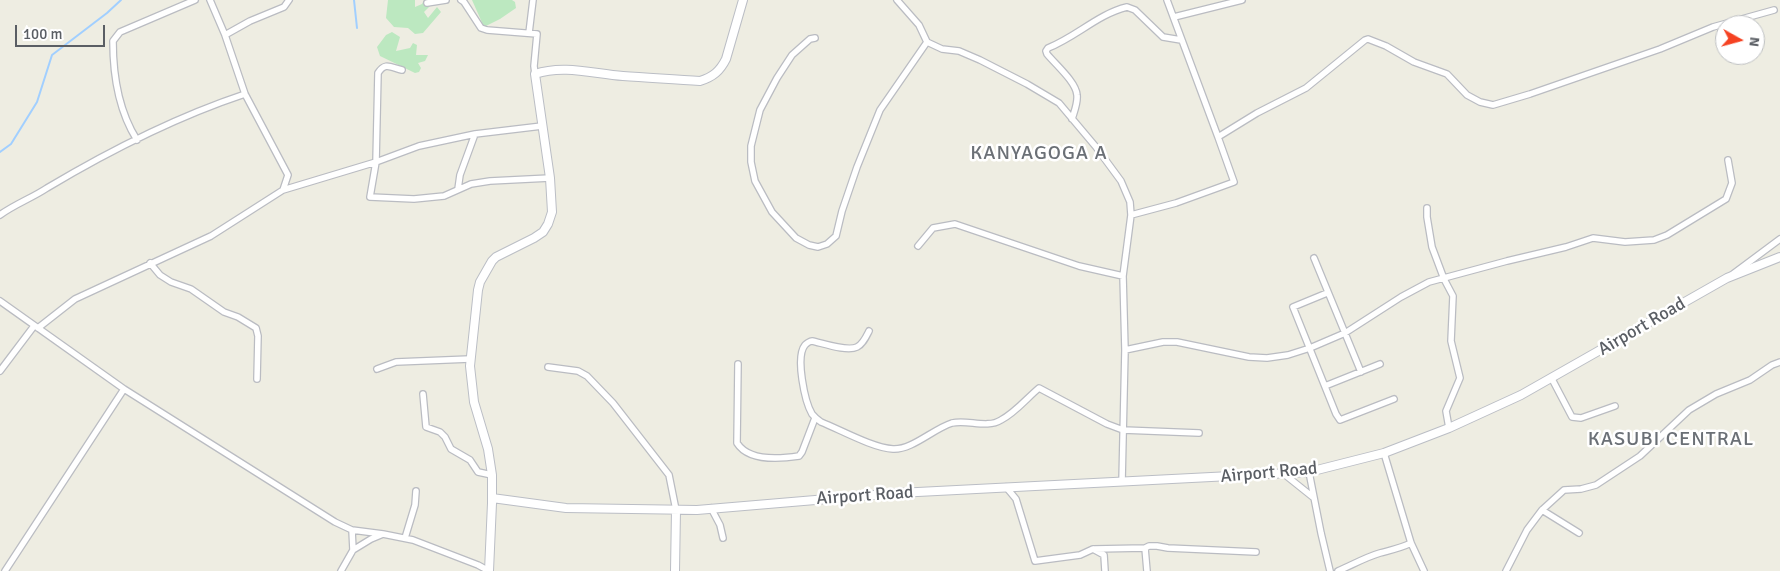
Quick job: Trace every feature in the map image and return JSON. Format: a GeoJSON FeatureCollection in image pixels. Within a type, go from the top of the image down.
{"type":"FeatureCollection","features":[{"type":"Feature","properties":{"kind":"street"},"geometry":{"type":"LineString","coordinates":[[137,140],[128,125],[118,98],[113,41],[120,32],[195,0]]}},
{"type":"Feature","properties":{"kind":"street"},"geometry":{"type":"LineString","coordinates":[[210,0],[226,35],[245,94],[295,187]]}},
{"type":"Feature","properties":{"kind":"street"},"geometry":{"type":"LineString","coordinates":[[226,35],[250,21],[284,7],[290,0]]}},
{"type":"Feature","properties":{"kind":"street"},"geometry":{"type":"LineString","coordinates":[[427,3],[446,0]]}},
{"type":"Feature","properties":{"kind":"street"},"geometry":{"type":"LineString","coordinates":[[0,301],[124,389],[335,522],[352,530],[405,538],[478,565],[489,571],[492,474],[488,449],[474,402],[470,359],[480,282],[496,257],[543,232],[552,212],[550,178],[534,66],[536,34],[481,28],[464,2],[460,0]]}},
{"type":"Feature","properties":{"kind":"street"},"geometry":{"type":"LineString","coordinates":[[529,33],[534,0]]}},
{"type":"Feature","properties":{"kind":"street"},"geometry":{"type":"LineString","coordinates":[[536,74],[557,70],[700,81],[710,78],[722,67],[726,59],[743,0]]}},
{"type":"Feature","properties":{"kind":"street"},"geometry":{"type":"LineString","coordinates":[[897,0],[919,25],[926,42],[942,49],[959,51],[1027,84],[1059,103],[1096,147],[1121,181],[1130,202],[1123,276],[1125,350],[1122,482]]}},
{"type":"Feature","properties":{"kind":"street"},"geometry":{"type":"LineString","coordinates":[[1130,216],[1176,203],[1234,182],[1167,0]]}},
{"type":"Feature","properties":{"kind":"street"},"geometry":{"type":"LineString","coordinates":[[1174,17],[1242,0]]}},
{"type":"Feature","properties":{"kind":"street"},"geometry":{"type":"LineString","coordinates":[[1072,119],[1077,99],[1076,89],[1047,54],[1048,48],[1070,38],[1095,20],[1127,7],[1135,10],[1163,36],[1181,40]]}},
{"type":"Feature","properties":{"kind":"street"},"geometry":{"type":"LineString","coordinates":[[1218,138],[1257,113],[1306,88],[1364,40],[1368,39],[1386,46],[1423,66],[1447,74],[1468,95],[1480,102],[1493,105],[1654,52],[1713,27],[1774,10]]}},
{"type":"Feature","properties":{"kind":"street"},"geometry":{"type":"LineString","coordinates":[[815,38],[810,39],[792,55],[777,78],[760,110],[751,146],[755,180],[772,212],[796,238],[808,245],[818,246],[827,244],[836,236],[842,211],[857,167],[880,110],[926,42]]}},
{"type":"Feature","properties":{"kind":"street"},"geometry":{"type":"LineString","coordinates":[[402,70],[387,66],[382,67],[378,73],[376,162],[370,197],[414,200],[444,196],[471,184],[490,181],[550,178]]}},
{"type":"Feature","properties":{"kind":"street"},"geometry":{"type":"LineString","coordinates":[[0,215],[82,168],[137,140],[212,105],[245,94]]}},
{"type":"Feature","properties":{"kind":"street"},"geometry":{"type":"LineString","coordinates":[[0,371],[36,327],[75,299],[211,236],[283,190],[376,162],[419,146],[476,134],[542,126]]}},
{"type":"Feature","properties":{"kind":"street"},"geometry":{"type":"LineString","coordinates":[[458,190],[460,174],[476,134]]}},
{"type":"Feature","properties":{"kind":"street"},"geometry":{"type":"LineString","coordinates":[[1125,350],[1163,342],[1177,342],[1249,357],[1267,358],[1288,355],[1345,333],[1401,297],[1430,282],[1566,247],[1593,238],[1625,242],[1647,241],[1660,238],[1726,199],[1732,183],[1728,160]]}},
{"type":"Feature","properties":{"kind":"street"},"geometry":{"type":"LineString","coordinates":[[283,190],[288,175]]}},
{"type":"Feature","properties":{"kind":"street"},"geometry":{"type":"LineString","coordinates":[[1427,208],[1426,217],[1432,247],[1452,296],[1451,341],[1460,378],[1446,411],[1449,428]]}},
{"type":"Feature","properties":{"kind":"street"},"geometry":{"type":"LineString","coordinates":[[918,246],[933,228],[954,224],[1079,266],[1123,276]]}},
{"type":"Feature","properties":{"kind":"street"},"geometry":{"type":"LineString","coordinates":[[1727,278],[1780,240]]}},
{"type":"Feature","properties":{"kind":"street","name":"Airport Road"},"geometry":{"type":"LineString","coordinates":[[492,498],[566,508],[676,510],[898,493],[1309,472],[1384,453],[1449,428],[1552,379],[1727,278],[1780,257]]}},
{"type":"Feature","properties":{"kind":"street"},"geometry":{"type":"LineString","coordinates":[[1314,258],[1361,372]]}},
{"type":"Feature","properties":{"kind":"street"},"geometry":{"type":"LineString","coordinates":[[150,263],[160,275],[171,282],[191,289],[224,312],[238,317],[256,328],[258,336],[257,379]]}},
{"type":"Feature","properties":{"kind":"street"},"geometry":{"type":"LineString","coordinates":[[1327,293],[1293,307],[1336,414],[1340,420],[1394,399]]}},
{"type":"Feature","properties":{"kind":"street"},"geometry":{"type":"LineString","coordinates":[[869,330],[858,346],[853,349],[812,340],[805,344],[800,366],[808,407],[815,418],[881,447],[896,449],[905,447],[949,424],[959,422],[994,423],[1001,420],[1039,388],[1107,424],[1123,430],[1198,433]]}},
{"type":"Feature","properties":{"kind":"street"},"geometry":{"type":"LineString","coordinates":[[376,369],[396,362],[470,359]]}},
{"type":"Feature","properties":{"kind":"street"},"geometry":{"type":"LineString","coordinates":[[1506,571],[1527,530],[1542,510],[1564,490],[1581,489],[1596,485],[1644,453],[1689,410],[1716,394],[1750,380],[1772,365],[1780,362]]}},
{"type":"Feature","properties":{"kind":"street"},"geometry":{"type":"LineString","coordinates":[[738,364],[737,443],[745,452],[760,457],[799,456],[815,418]]}},
{"type":"Feature","properties":{"kind":"street"},"geometry":{"type":"LineString","coordinates":[[1325,386],[1380,364]]}},
{"type":"Feature","properties":{"kind":"street"},"geometry":{"type":"LineString","coordinates":[[548,367],[578,372],[587,376],[614,402],[669,475],[676,510],[675,571]]}},
{"type":"Feature","properties":{"kind":"street"},"geometry":{"type":"LineString","coordinates":[[1552,379],[1572,417],[1580,418],[1615,406]]}},
{"type":"Feature","properties":{"kind":"street"},"geometry":{"type":"LineString","coordinates":[[5,571],[124,389]]}},
{"type":"Feature","properties":{"kind":"street"},"geometry":{"type":"LineString","coordinates":[[423,394],[426,428],[440,432],[445,436],[451,449],[470,460],[478,472],[492,474]]}},
{"type":"Feature","properties":{"kind":"street"},"geometry":{"type":"LineString","coordinates":[[1384,453],[1411,543],[1424,571]]}},
{"type":"Feature","properties":{"kind":"street"},"geometry":{"type":"LineString","coordinates":[[1309,472],[1330,571]]}},
{"type":"Feature","properties":{"kind":"street"},"geometry":{"type":"LineString","coordinates":[[1284,474],[1314,498]]}},
{"type":"Feature","properties":{"kind":"street"},"geometry":{"type":"LineString","coordinates":[[1006,487],[1016,499],[1035,561],[1080,555],[1093,549],[1145,548],[1149,546],[1256,552]]}},
{"type":"Feature","properties":{"kind":"street"},"geometry":{"type":"LineString","coordinates":[[405,538],[416,505],[416,491]]}},
{"type":"Feature","properties":{"kind":"street"},"geometry":{"type":"LineString","coordinates":[[711,508],[720,525],[723,538]]}},
{"type":"Feature","properties":{"kind":"street"},"geometry":{"type":"LineString","coordinates":[[1542,510],[1579,533]]}},
{"type":"Feature","properties":{"kind":"street"},"geometry":{"type":"LineString","coordinates":[[352,530],[353,550]]}},
{"type":"Feature","properties":{"kind":"street"},"geometry":{"type":"LineString","coordinates":[[341,571],[353,550],[382,534]]}},
{"type":"Feature","properties":{"kind":"street"},"geometry":{"type":"LineString","coordinates":[[1338,571],[1364,559],[1393,551],[1411,543]]}},
{"type":"Feature","properties":{"kind":"street"},"geometry":{"type":"LineString","coordinates":[[1145,548],[1147,571]]}},
{"type":"Feature","properties":{"kind":"street"},"geometry":{"type":"LineString","coordinates":[[1093,549],[1104,555],[1105,571]]}},
{"type":"Feature","properties":{"kind":"green space"},"geometry":{"type":"Polygon","coordinates":[[[388,0],[415,0],[415,7],[422,4],[424,0],[433,0],[432,4],[424,12],[428,18],[437,7],[441,12],[423,33],[415,34],[408,28],[394,27],[386,18],[388,0]]]}},
{"type":"Feature","properties":{"kind":"green space"},"geometry":{"type":"Polygon","coordinates":[[[472,0],[512,0],[515,2],[516,8],[484,27],[472,0]]]}},
{"type":"Feature","properties":{"kind":"green space"},"geometry":{"type":"Polygon","coordinates":[[[392,32],[400,37],[396,51],[410,48],[413,43],[417,45],[416,55],[428,55],[425,61],[418,63],[421,68],[419,72],[415,73],[380,56],[377,47],[386,35],[392,32]]]}},
{"type":"Feature","properties":{"kind":"waterway"},"geometry":{"type":"LineString","coordinates":[[0,152],[11,144],[37,102],[52,55],[121,0]]}},
{"type":"Feature","properties":{"kind":"waterway"},"geometry":{"type":"LineString","coordinates":[[354,0],[357,28]]}},
{"type":"Feature","properties":{"kind":"district","name":"KANYAGOGA A"},"geometry":{"type":"Point","coordinates":[1039,154]}},
{"type":"Feature","properties":{"kind":"district","name":"KASUBI CENTRAL"},"geometry":{"type":"Point","coordinates":[1671,440]}}]}
